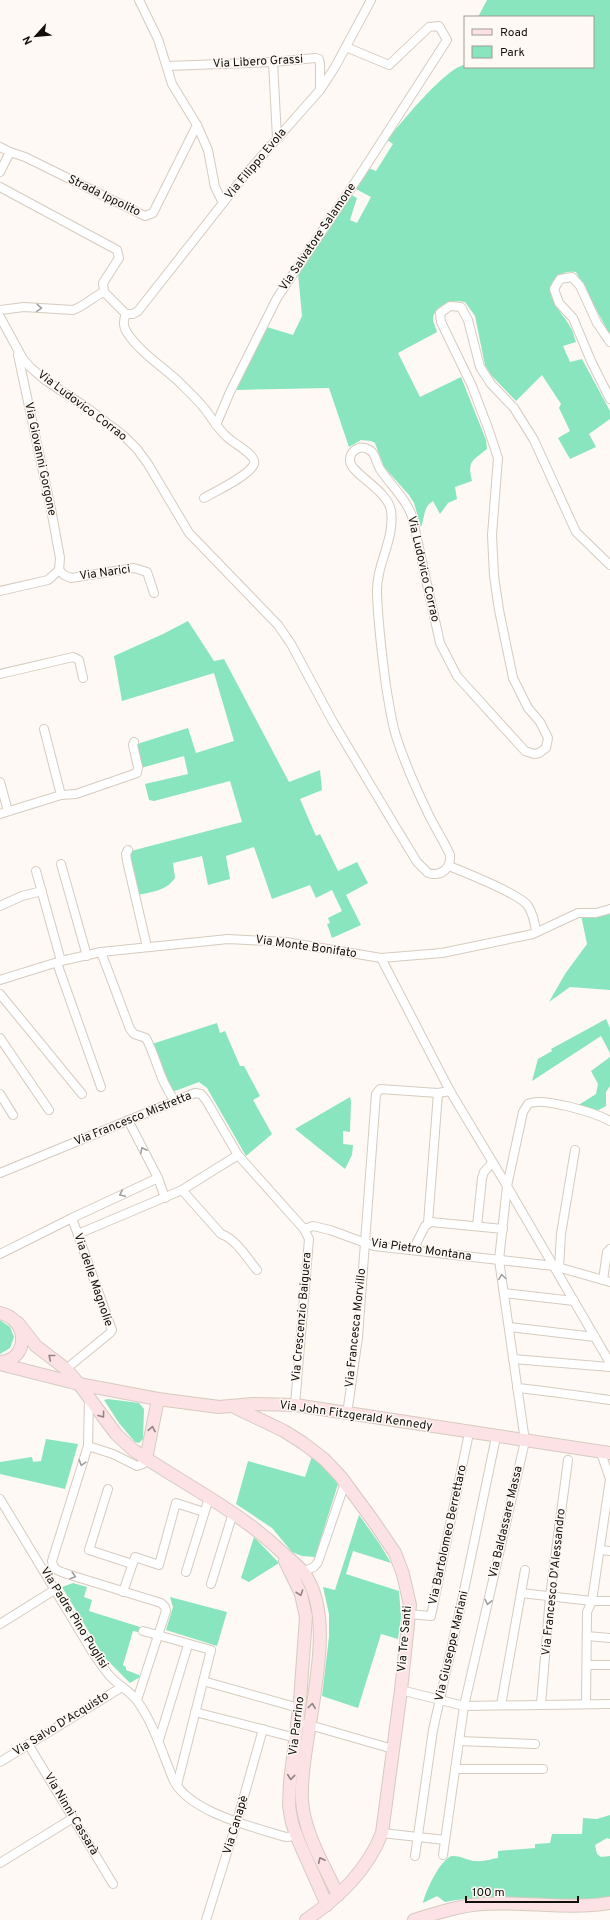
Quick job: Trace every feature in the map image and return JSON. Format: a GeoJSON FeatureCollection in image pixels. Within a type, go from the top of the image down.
{"type":"FeatureCollection","features":[{"type":"Feature","properties":{"kind":"street"},"geometry":{"type":"LineString","coordinates":[[138,0],[158,39],[177,94],[197,125],[208,150],[215,187],[223,203]]}},
{"type":"Feature","properties":{"kind":"street","name":"Via Filippo Evola"},"geometry":{"type":"LineString","coordinates":[[126,314],[133,314],[138,311],[223,203],[277,138],[320,90],[346,47],[371,0]]}},
{"type":"Feature","properties":{"kind":"street","name":"Via Salvatore Salamone"},"geometry":{"type":"LineString","coordinates":[[216,425],[230,392],[277,298],[362,172],[447,40],[439,26],[429,26],[389,65],[346,47]]}},
{"type":"Feature","properties":{"kind":"street","name":"Via Libero Grassi"},"geometry":{"type":"LineString","coordinates":[[167,66],[273,62],[315,58],[319,60],[320,90]]}},
{"type":"Feature","properties":{"kind":"street"},"geometry":{"type":"LineString","coordinates":[[273,62],[277,138]]}},
{"type":"Feature","properties":{"kind":"street","name":"Strada Ippolito"},"geometry":{"type":"LineString","coordinates":[[10,152],[25,157],[142,216],[148,216],[153,213],[197,125]]}},
{"type":"Feature","properties":{"kind":"street"},"geometry":{"type":"LineString","coordinates":[[0,147],[10,152],[0,172]]}},
{"type":"Feature","properties":{"kind":"street"},"geometry":{"type":"LineString","coordinates":[[0,187],[117,250],[119,258],[103,283],[104,292],[126,314],[124,326],[126,332],[135,343],[189,392],[203,407],[216,425],[234,443],[252,456],[254,460],[250,468],[242,476],[204,498]]}},
{"type":"Feature","properties":{"kind":"street"},"geometry":{"type":"LineString","coordinates":[[610,342],[597,323],[580,286],[572,277],[560,279],[554,289],[559,303],[573,318],[590,361],[610,399]]}},
{"type":"Feature","properties":{"kind":"street"},"geometry":{"type":"LineString","coordinates":[[0,310],[24,307],[73,310],[80,308],[97,295],[104,292]]}},
{"type":"Feature","properties":{"kind":"street","name":"Via Ludovico Corrao"},"geometry":{"type":"LineString","coordinates":[[0,317],[16,348],[30,367],[45,380],[86,407],[124,436],[137,448],[189,533],[278,625],[291,644],[333,722],[395,826],[424,870],[433,875],[443,872],[449,866],[450,854],[426,809],[396,736],[379,640],[377,591],[378,572],[390,540],[392,520],[390,507],[385,498],[352,468],[350,460],[356,449],[369,449],[372,452],[380,469],[407,504],[412,516],[440,643],[456,676],[525,751],[534,754],[543,751],[548,743],[547,734],[528,708],[513,678],[499,610],[494,576],[492,535],[498,458],[472,386],[441,322],[440,313],[450,306],[461,308],[468,320],[480,367],[491,384],[514,408],[534,440],[576,532],[610,565]]}},
{"type":"Feature","properties":{"kind":"street","name":"Via Giovanni Gorgone"},"geometry":{"type":"LineString","coordinates":[[16,348],[51,509],[60,558],[59,570]]}},
{"type":"Feature","properties":{"kind":"street","name":"Via Narici"},"geometry":{"type":"LineString","coordinates":[[59,570],[64,575],[72,578],[139,568],[147,572],[149,575],[154,593]]}},
{"type":"Feature","properties":{"kind":"street"},"geometry":{"type":"LineString","coordinates":[[0,591],[48,580],[59,570]]}},
{"type":"Feature","properties":{"kind":"street"},"geometry":{"type":"LineString","coordinates":[[0,674],[73,657],[79,660],[83,678]]}},
{"type":"Feature","properties":{"kind":"street"},"geometry":{"type":"LineString","coordinates":[[44,729],[60,795]]}},
{"type":"Feature","properties":{"kind":"street"},"geometry":{"type":"LineString","coordinates":[[0,782],[4,813],[60,795],[76,794],[135,774],[138,767],[133,745],[134,742]]}},
{"type":"Feature","properties":{"kind":"street"},"geometry":{"type":"LineString","coordinates":[[128,850],[126,854],[127,861],[147,947]]}},
{"type":"Feature","properties":{"kind":"street"},"geometry":{"type":"LineString","coordinates":[[62,864],[87,956]]}},
{"type":"Feature","properties":{"kind":"street"},"geometry":{"type":"LineString","coordinates":[[449,866],[522,900],[531,912],[536,932]]}},
{"type":"Feature","properties":{"kind":"street"},"geometry":{"type":"LineString","coordinates":[[36,870],[59,962],[101,1087]]}},
{"type":"Feature","properties":{"kind":"street"},"geometry":{"type":"LineString","coordinates":[[0,906],[22,896],[42,890]]}},
{"type":"Feature","properties":{"kind":"street","name":"Via Monte Bonifato"},"geometry":{"type":"LineString","coordinates":[[0,980],[59,962],[101,952],[228,939],[286,942],[380,958],[442,953],[536,932],[578,913],[596,913],[610,909]]}},
{"type":"Feature","properties":{"kind":"street"},"geometry":{"type":"LineString","coordinates":[[101,952],[130,1029],[134,1034],[146,1038],[160,1077],[175,1101]]}},
{"type":"Feature","properties":{"kind":"street"},"geometry":{"type":"LineString","coordinates":[[380,958],[450,1091],[557,1267],[574,1302],[610,1363]]}},
{"type":"Feature","properties":{"kind":"street"},"geometry":{"type":"LineString","coordinates":[[0,994],[82,1094]]}},
{"type":"Feature","properties":{"kind":"street"},"geometry":{"type":"LineString","coordinates":[[0,1038],[49,1110]]}},
{"type":"Feature","properties":{"kind":"street","name":"Via Francesca Morvillo"},"geometry":{"type":"LineString","coordinates":[[346,1414],[358,1337],[364,1243],[378,1091],[380,1089],[438,1093]]}},
{"type":"Feature","properties":{"kind":"street"},"geometry":{"type":"LineString","coordinates":[[413,1250],[428,1223],[438,1093],[450,1091]]}},
{"type":"Feature","properties":{"kind":"street","name":"Via Francesco Mistretta"},"geometry":{"type":"LineString","coordinates":[[0,1173],[195,1093],[201,1094],[206,1100],[238,1155]]}},
{"type":"Feature","properties":{"kind":"street"},"geometry":{"type":"LineString","coordinates":[[0,1094],[13,1115]]}},
{"type":"Feature","properties":{"kind":"street","name":"Via Baldassare Massa"},"geometry":{"type":"LineString","coordinates":[[443,1855],[464,1706],[525,1441],[499,1260],[507,1186],[523,1112],[528,1104],[536,1101],[570,1107],[610,1121]]}},
{"type":"Feature","properties":{"kind":"street"},"geometry":{"type":"LineString","coordinates":[[128,1120],[158,1178],[165,1198]]}},
{"type":"Feature","properties":{"kind":"street"},"geometry":{"type":"LineString","coordinates":[[557,1267],[575,1150]]}},
{"type":"Feature","properties":{"kind":"street"},"geometry":{"type":"LineString","coordinates":[[78,1234],[182,1190],[238,1155],[304,1229]]}},
{"type":"Feature","properties":{"kind":"street"},"geometry":{"type":"LineString","coordinates":[[477,1226],[482,1178],[484,1172],[492,1162]]}},
{"type":"Feature","properties":{"kind":"street"},"geometry":{"type":"LineString","coordinates":[[0,1254],[72,1218],[158,1178]]}},
{"type":"Feature","properties":{"kind":"street"},"geometry":{"type":"LineString","coordinates":[[182,1190],[220,1234],[228,1236],[258,1270]]}},
{"type":"Feature","properties":{"kind":"street","name":"Via delle Magnolie"},"geometry":{"type":"LineString","coordinates":[[66,1369],[110,1334],[112,1330],[82,1251],[72,1218]]}},
{"type":"Feature","properties":{"kind":"street"},"geometry":{"type":"LineString","coordinates":[[428,1223],[431,1222],[503,1229]]}},
{"type":"Feature","properties":{"kind":"street","name":"Via Pietro Montana"},"geometry":{"type":"LineString","coordinates":[[304,1229],[313,1226],[330,1230],[374,1246],[557,1267],[606,1281]]}},
{"type":"Feature","properties":{"kind":"street","name":"Via Crescenzio Baiguera"},"geometry":{"type":"LineString","coordinates":[[295,1405],[308,1239],[304,1229]]}},
{"type":"Feature","properties":{"kind":"street"},"geometry":{"type":"LineString","coordinates":[[606,1281],[607,1252],[610,1249]]}},
{"type":"Feature","properties":{"kind":"street"},"geometry":{"type":"LineString","coordinates":[[504,1293],[574,1302]]}},
{"type":"Feature","properties":{"kind":"street"},"geometry":{"type":"LineString","coordinates":[[0,1313],[13,1318],[36,1346],[66,1369],[79,1384]]}},
{"type":"Feature","properties":{"kind":"street"},"geometry":{"type":"LineString","coordinates":[[0,1363],[11,1359],[21,1346],[22,1331],[18,1323]]}},
{"type":"Feature","properties":{"kind":"street"},"geometry":{"type":"LineString","coordinates":[[509,1327],[595,1337]]}},
{"type":"Feature","properties":{"kind":"street"},"geometry":{"type":"LineString","coordinates":[[513,1359],[610,1366]]}},
{"type":"Feature","properties":{"kind":"street","name":"Via John Fitzgerald Kennedy"},"geometry":{"type":"LineString","coordinates":[[0,1363],[79,1384],[158,1400],[219,1407],[295,1405],[605,1453]]}},
{"type":"Feature","properties":{"kind":"street","name":"Via Parrino"},"geometry":{"type":"LineString","coordinates":[[79,1384],[116,1434],[132,1449],[254,1526],[276,1546],[298,1574],[311,1586],[316,1599],[319,1629],[317,1662],[302,1798],[303,1811],[312,1839],[338,1895]]}},
{"type":"Feature","properties":{"kind":"street"},"geometry":{"type":"LineString","coordinates":[[517,1388],[560,1392],[610,1400]]}},
{"type":"Feature","properties":{"kind":"street"},"geometry":{"type":"LineString","coordinates":[[89,1397],[88,1446],[52,1561],[53,1566],[57,1570],[160,1603],[165,1607],[166,1611],[137,1700]]}},
{"type":"Feature","properties":{"kind":"street"},"geometry":{"type":"LineString","coordinates":[[88,1446],[113,1454],[137,1466],[143,1464],[146,1459],[158,1400]]}},
{"type":"Feature","properties":{"kind":"street","name":"Via Tre Santi"},"geometry":{"type":"LineString","coordinates":[[232,1406],[303,1443],[324,1459],[346,1483],[395,1553],[403,1574],[410,1605],[401,1690],[382,1833],[375,1850],[363,1869],[327,1905],[306,1920]]}},
{"type":"Feature","properties":{"kind":"street","name":"Via Bartolomeo Berrettaro"},"geometry":{"type":"LineString","coordinates":[[409,1614],[431,1616],[469,1433]]}},
{"type":"Feature","properties":{"kind":"street","name":"Via Giuseppe Mariani"},"geometry":{"type":"LineString","coordinates":[[415,1856],[433,1730],[496,1437]]}},
{"type":"Feature","properties":{"kind":"street"},"geometry":{"type":"LineString","coordinates":[[586,1704],[586,1612],[592,1601],[600,1550],[607,1523],[610,1479],[605,1453]]}},
{"type":"Feature","properties":{"kind":"street","name":"Via Francesco D'Alessandro"},"geometry":{"type":"LineString","coordinates":[[541,1705],[550,1596],[568,1460]]}},
{"type":"Feature","properties":{"kind":"street"},"geometry":{"type":"LineString","coordinates":[[298,1574],[318,1562],[346,1483]]}},
{"type":"Feature","properties":{"kind":"street"},"geometry":{"type":"LineString","coordinates":[[108,1489],[89,1550],[132,1564]]}},
{"type":"Feature","properties":{"kind":"street"},"geometry":{"type":"LineString","coordinates":[[186,1572],[209,1498]]}},
{"type":"Feature","properties":{"kind":"street","name":"Via Padre Pino Puglisi"},"geometry":{"type":"LineString","coordinates":[[0,1499],[56,1589],[93,1653],[109,1675],[137,1700],[159,1740],[177,1785],[184,1795],[196,1804],[237,1821],[286,1837],[296,1836]]}},
{"type":"Feature","properties":{"kind":"street"},"geometry":{"type":"LineString","coordinates":[[124,1592],[135,1557],[159,1565],[176,1503],[204,1512]]}},
{"type":"Feature","properties":{"kind":"street"},"geometry":{"type":"LineString","coordinates":[[211,1584],[233,1513]]}},
{"type":"Feature","properties":{"kind":"street"},"geometry":{"type":"LineString","coordinates":[[600,1550],[610,1550]]}},
{"type":"Feature","properties":{"kind":"street"},"geometry":{"type":"LineString","coordinates":[[501,1705],[525,1570]]}},
{"type":"Feature","properties":{"kind":"street","name":"Via Parrino"},"geometry":{"type":"LineString","coordinates":[[298,1574],[306,1617],[298,1722],[289,1806],[296,1836],[327,1905]]}},
{"type":"Feature","properties":{"kind":"street"},"geometry":{"type":"LineString","coordinates":[[0,1624],[56,1589]]}},
{"type":"Feature","properties":{"kind":"street"},"geometry":{"type":"LineString","coordinates":[[521,1593],[592,1601],[610,1601]]}},
{"type":"Feature","properties":{"kind":"street"},"geometry":{"type":"LineString","coordinates":[[143,1631],[188,1645],[211,1650],[177,1785]]}},
{"type":"Feature","properties":{"kind":"street"},"geometry":{"type":"LineString","coordinates":[[587,1636],[610,1638]]}},
{"type":"Feature","properties":{"kind":"street"},"geometry":{"type":"LineString","coordinates":[[159,1740],[188,1645]]}},
{"type":"Feature","properties":{"kind":"street"},"geometry":{"type":"LineString","coordinates":[[587,1665],[610,1665]]}},
{"type":"Feature","properties":{"kind":"street"},"geometry":{"type":"LineString","coordinates":[[203,1681],[299,1708]]}},
{"type":"Feature","properties":{"kind":"street","name":"Via Salvo D'Acquisto"},"geometry":{"type":"LineString","coordinates":[[0,1762],[122,1687]]}},
{"type":"Feature","properties":{"kind":"street"},"geometry":{"type":"LineString","coordinates":[[401,1690],[464,1706],[610,1704]]}},
{"type":"Feature","properties":{"kind":"street"},"geometry":{"type":"LineString","coordinates":[[195,1712],[296,1738]]}},
{"type":"Feature","properties":{"kind":"street"},"geometry":{"type":"LineString","coordinates":[[298,1722],[393,1749]]}},
{"type":"Feature","properties":{"kind":"street","name":"Via Canapè"},"geometry":{"type":"LineString","coordinates":[[206,1920],[237,1821],[263,1729]]}},
{"type":"Feature","properties":{"kind":"street"},"geometry":{"type":"LineString","coordinates":[[459,1742],[535,1744]]}},
{"type":"Feature","properties":{"kind":"street","name":"Via Ninni Cassarà"},"geometry":{"type":"LineString","coordinates":[[28,1744],[113,1884]]}},
{"type":"Feature","properties":{"kind":"street"},"geometry":{"type":"LineString","coordinates":[[455,1769],[543,1769]]}},
{"type":"Feature","properties":{"kind":"street"},"geometry":{"type":"LineString","coordinates":[[0,1863],[73,1818]]}},
{"type":"Feature","properties":{"kind":"street"},"geometry":{"type":"LineString","coordinates":[[382,1833],[445,1840]]}},
{"type":"Feature","properties":{"kind":"street"},"geometry":{"type":"LineString","coordinates":[[414,1920],[457,1906],[483,1904],[567,1906],[610,1903]]}},
{"type":"Feature","properties":{"kind":"green space"},"geometry":{"type":"Polygon","coordinates":[[[487,0],[610,0],[610,335],[576,272],[561,274],[554,280],[550,292],[552,299],[569,324],[576,342],[563,346],[570,362],[582,359],[610,411],[610,419],[589,434],[596,447],[570,459],[558,438],[570,431],[559,408],[561,404],[542,375],[516,401],[491,375],[485,365],[475,316],[465,302],[455,301],[444,304],[436,310],[434,315],[433,320],[437,332],[398,353],[420,397],[461,377],[486,440],[487,449],[472,462],[470,469],[472,481],[455,487],[457,499],[448,503],[440,514],[433,501],[430,503],[427,506],[421,527],[414,503],[409,495],[384,467],[375,443],[361,440],[349,447],[329,388],[236,390],[267,327],[293,335],[302,316],[298,273],[350,194],[357,198],[350,220],[357,223],[371,197],[354,188],[368,168],[376,171],[393,144],[387,140],[424,97],[447,75],[464,65],[464,68],[594,68],[594,16],[479,16],[487,0]]]}},
{"type":"Feature","properties":{"kind":"green space"},"geometry":{"type":"Polygon","coordinates":[[[188,621],[214,661],[224,659],[289,782],[320,770],[322,790],[300,799],[316,836],[320,834],[338,871],[357,862],[368,883],[346,895],[361,925],[332,938],[327,924],[330,923],[328,918],[342,911],[332,890],[316,898],[310,885],[272,899],[254,847],[226,856],[230,879],[208,885],[202,856],[173,863],[175,878],[167,886],[148,893],[137,895],[128,862],[131,851],[242,822],[230,781],[154,801],[149,800],[145,784],[188,774],[184,756],[141,768],[136,746],[137,744],[188,728],[196,753],[234,741],[214,673],[122,701],[114,656],[188,621]]]}},
{"type":"Feature","properties":{"kind":"green space"},"geometry":{"type":"Polygon","coordinates":[[[610,912],[610,990],[570,987],[549,1002],[565,974],[587,944],[581,915],[610,912]]]}},
{"type":"Feature","properties":{"kind":"green space"},"geometry":{"type":"Polygon","coordinates":[[[606,1019],[610,1028],[610,1053],[601,1036],[532,1081],[538,1059],[552,1051],[551,1049],[606,1019]]]}},
{"type":"Feature","properties":{"kind":"green space"},"geometry":{"type":"Polygon","coordinates":[[[217,1023],[220,1033],[225,1031],[240,1066],[244,1066],[260,1096],[253,1100],[272,1134],[246,1156],[207,1088],[199,1082],[175,1091],[168,1087],[152,1044],[217,1023]]]}},
{"type":"Feature","properties":{"kind":"green space"},"geometry":{"type":"Polygon","coordinates":[[[610,1057],[610,1086],[606,1092],[606,1106],[597,1111],[577,1106],[596,1094],[598,1084],[591,1071],[610,1057]]]}},
{"type":"Feature","properties":{"kind":"green space"},"geometry":{"type":"Polygon","coordinates":[[[350,1097],[350,1132],[343,1131],[343,1144],[353,1145],[352,1155],[345,1169],[295,1129],[350,1097]]]}},
{"type":"Feature","properties":{"kind":"green space"},"geometry":{"type":"Polygon","coordinates":[[[0,1320],[10,1327],[14,1337],[10,1348],[0,1354],[0,1320]]]}},
{"type":"Feature","properties":{"kind":"green space"},"geometry":{"type":"Polygon","coordinates":[[[108,1399],[139,1403],[144,1409],[143,1439],[139,1443],[135,1442],[119,1423],[104,1400],[108,1399]]]}},
{"type":"Feature","properties":{"kind":"green space"},"geometry":{"type":"Polygon","coordinates":[[[46,1439],[78,1444],[65,1489],[0,1474],[0,1462],[32,1457],[33,1462],[41,1461],[46,1439]]]}},
{"type":"Feature","properties":{"kind":"green space"},"geometry":{"type":"Polygon","coordinates":[[[312,1456],[338,1484],[315,1557],[302,1556],[292,1552],[272,1528],[236,1504],[248,1461],[305,1477],[312,1456]]]}},
{"type":"Feature","properties":{"kind":"green space"},"geometry":{"type":"Polygon","coordinates":[[[359,1515],[391,1563],[353,1551],[346,1574],[399,1591],[401,1617],[398,1639],[381,1634],[358,1708],[322,1696],[329,1637],[329,1614],[323,1587],[335,1590],[359,1515]]]}},
{"type":"Feature","properties":{"kind":"green space"},"geometry":{"type":"Polygon","coordinates":[[[254,1537],[279,1563],[249,1582],[241,1578],[254,1537]]]}},
{"type":"Feature","properties":{"kind":"green space"},"geometry":{"type":"Polygon","coordinates":[[[73,1583],[87,1587],[84,1597],[92,1600],[89,1611],[140,1627],[138,1632],[133,1631],[123,1665],[126,1667],[126,1670],[139,1675],[140,1677],[130,1683],[104,1657],[62,1587],[73,1583]]]}},
{"type":"Feature","properties":{"kind":"green space"},"geometry":{"type":"Polygon","coordinates":[[[170,1597],[227,1612],[217,1646],[166,1630],[173,1607],[170,1597]]]}},
{"type":"Feature","properties":{"kind":"green space"},"geometry":{"type":"Polygon","coordinates":[[[610,1815],[610,1839],[607,1838],[595,1845],[597,1854],[601,1857],[610,1856],[610,1899],[569,1901],[486,1898],[445,1902],[437,1896],[423,1903],[430,1884],[439,1869],[448,1858],[452,1856],[479,1861],[498,1858],[498,1851],[535,1848],[535,1844],[550,1843],[552,1834],[582,1834],[583,1818],[597,1819],[610,1815]]]}}]}
